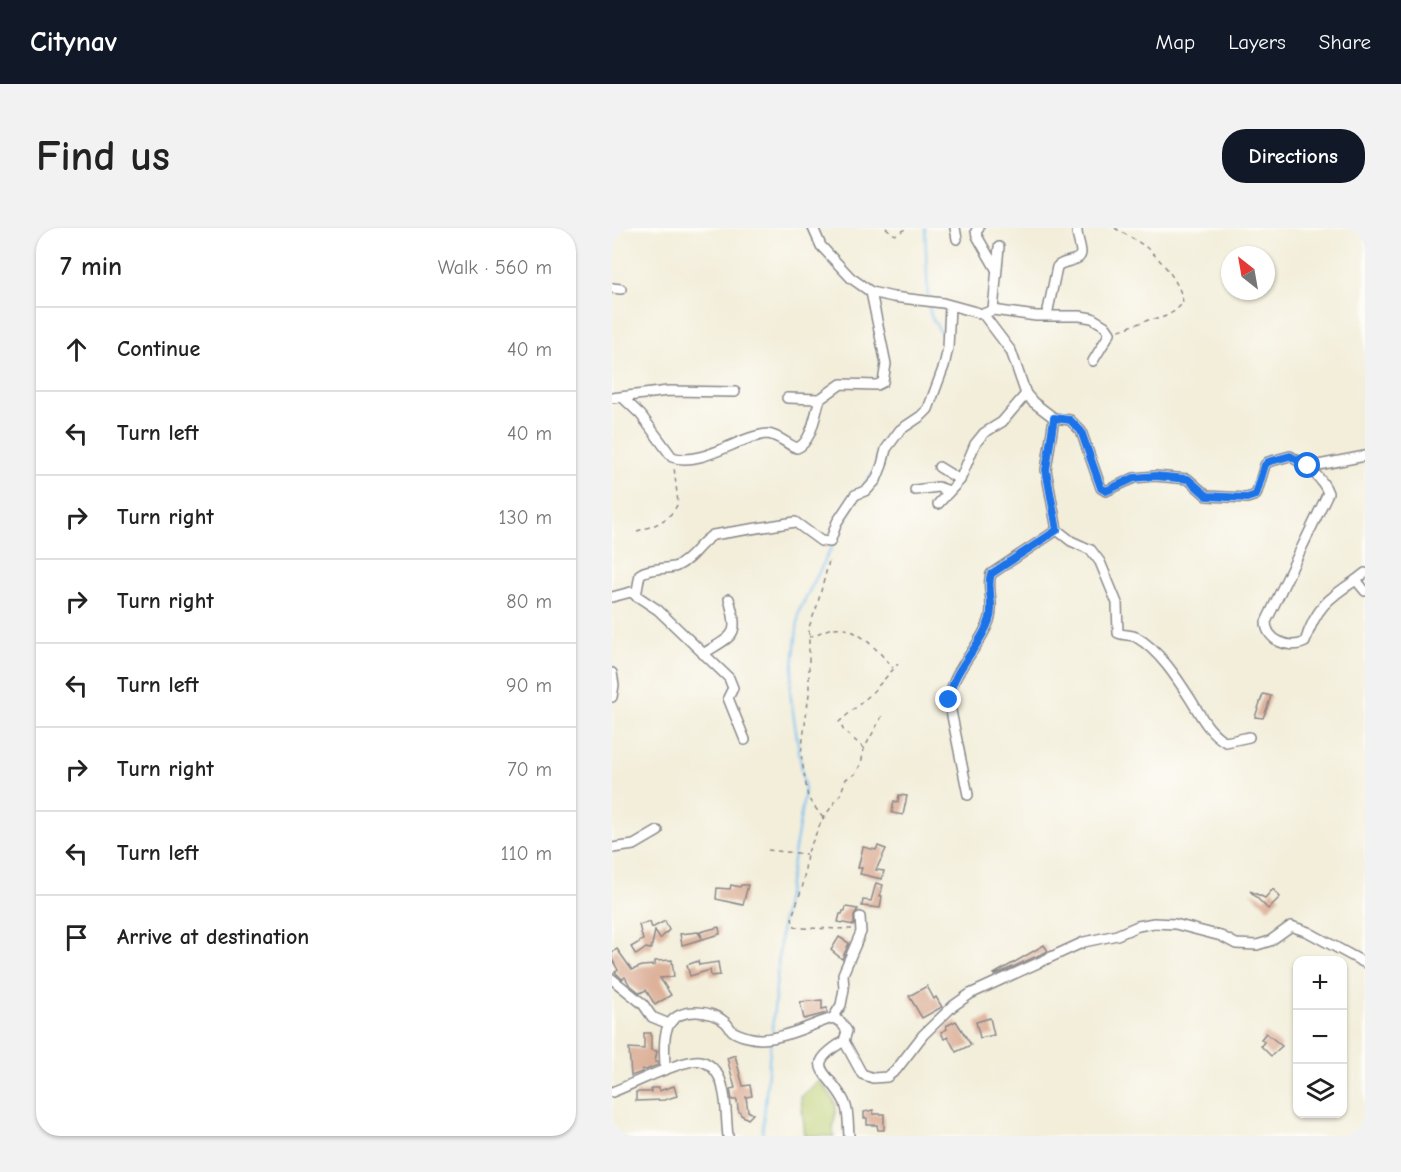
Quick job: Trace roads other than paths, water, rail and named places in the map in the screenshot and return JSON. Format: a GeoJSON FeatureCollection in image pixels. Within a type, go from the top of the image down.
{"type":"FeatureCollection","features":[{"type":"Feature","properties":{"kind":"street"},"geometry":{"type":"LineString","coordinates":[[813,228],[820,246],[851,278],[871,292],[893,297],[915,298],[982,314],[993,310],[1036,316],[1092,318],[1105,326],[1110,333],[1093,361]]}},
{"type":"Feature","properties":{"kind":"street"},"geometry":{"type":"LineString","coordinates":[[955,228],[957,239]]}},
{"type":"Feature","properties":{"kind":"street"},"geometry":{"type":"LineString","coordinates":[[979,228],[976,231],[977,236],[996,269]]}},
{"type":"Feature","properties":{"kind":"street"},"geometry":{"type":"LineString","coordinates":[[1047,315],[1057,267],[1061,263],[1075,260],[1081,252],[1077,228]]}},
{"type":"Feature","properties":{"kind":"street"},"geometry":{"type":"LineString","coordinates":[[993,310],[999,247]]}},
{"type":"Feature","properties":{"kind":"street"},"geometry":{"type":"LineString","coordinates":[[617,398],[641,415],[672,457],[677,459],[701,458],[733,443],[765,434],[778,437],[792,447],[801,447],[807,441],[820,399],[841,384],[877,385],[885,379],[886,364],[871,292]]}},
{"type":"Feature","properties":{"kind":"street"},"geometry":{"type":"LineString","coordinates":[[636,596],[640,574],[645,571],[677,566],[691,558],[707,538],[713,535],[795,522],[821,540],[830,542],[837,522],[855,495],[867,490],[876,480],[886,449],[900,430],[921,417],[928,409],[944,366],[948,348],[946,305]]}},
{"type":"Feature","properties":{"kind":"street"},"geometry":{"type":"LineString","coordinates":[[982,314],[1011,351],[1026,394],[1054,418],[1070,420],[1081,431],[1101,488],[1106,491],[1134,478],[1155,476],[1188,479],[1207,496],[1247,498],[1256,495],[1268,462],[1290,456],[1308,466],[1328,493],[1266,622],[1268,633],[1288,646],[1302,644],[1305,642],[1313,618],[1321,607],[1365,573]]}},
{"type":"Feature","properties":{"kind":"street"},"geometry":{"type":"LineString","coordinates":[[617,398],[668,391],[735,392]]}},
{"type":"Feature","properties":{"kind":"street"},"geometry":{"type":"LineString","coordinates":[[938,504],[960,480],[975,444],[984,433],[1002,422],[1026,394]]}},
{"type":"Feature","properties":{"kind":"street"},"geometry":{"type":"LineString","coordinates":[[787,398],[820,399]]}},
{"type":"Feature","properties":{"kind":"street"},"geometry":{"type":"LineString","coordinates":[[1054,418],[1046,470],[1057,530],[1071,541],[1091,550],[1100,562],[1117,603],[1118,633],[1123,636],[1134,636],[1157,654],[1180,684],[1204,722],[1220,739],[1226,742],[1249,737]]}},
{"type":"Feature","properties":{"kind":"street"},"geometry":{"type":"LineString","coordinates":[[1308,466],[1365,456]]}},
{"type":"Feature","properties":{"kind":"street"},"geometry":{"type":"LineString","coordinates":[[939,466],[960,480]]}},
{"type":"Feature","properties":{"kind":"street"},"geometry":{"type":"LineString","coordinates":[[915,490],[938,487],[949,491]]}},
{"type":"Feature","properties":{"kind":"street"},"geometry":{"type":"LineString","coordinates":[[968,795],[949,700],[950,688],[989,622],[993,605],[989,579],[991,574],[1057,530]]}},
{"type":"Feature","properties":{"kind":"street"},"geometry":{"type":"LineString","coordinates":[[1356,580],[1365,591]]}},
{"type":"Feature","properties":{"kind":"street"},"geometry":{"type":"LineString","coordinates":[[612,597],[630,592],[658,610],[715,663],[734,688],[728,698],[745,740]]}},
{"type":"Feature","properties":{"kind":"street"},"geometry":{"type":"LineString","coordinates":[[703,654],[732,635],[735,629],[729,599]]}},
{"type":"Feature","properties":{"kind":"street"},"geometry":{"type":"LineString","coordinates":[[612,673],[614,685],[612,697]]}},
{"type":"Feature","properties":{"kind":"street"},"geometry":{"type":"LineString","coordinates":[[612,848],[634,845],[658,831]]}},
{"type":"Feature","properties":{"kind":"street"},"geometry":{"type":"LineString","coordinates":[[665,1069],[666,1037],[669,1024],[680,1015],[696,1012],[715,1016],[725,1022],[734,1032],[761,1039],[792,1034],[809,1025],[833,1018],[841,1005],[844,989],[843,974],[861,932],[860,917]]}},
{"type":"Feature","properties":{"kind":"street"},"geometry":{"type":"LineString","coordinates":[[844,1041],[862,1074],[873,1078],[887,1077],[896,1070],[923,1035],[953,1006],[970,994],[1084,942],[1117,935],[1138,926],[1154,923],[1175,924],[1221,936],[1236,944],[1257,945],[1270,941],[1291,927],[1308,932],[1365,963]]}},
{"type":"Feature","properties":{"kind":"street"},"geometry":{"type":"LineString","coordinates":[[612,979],[643,1004],[652,1017],[669,1024]]}},
{"type":"Feature","properties":{"kind":"street"},"geometry":{"type":"LineString","coordinates":[[833,1018],[841,1022],[847,1031],[844,1041],[824,1054],[820,1062],[821,1069],[843,1097],[849,1136]]}},
{"type":"Feature","properties":{"kind":"street"},"geometry":{"type":"LineString","coordinates":[[612,1092],[665,1069],[701,1061],[715,1070],[724,1090],[728,1136]]}},
{"type":"Feature","properties":{"kind":"waterway"},"geometry":{"type":"LineString","coordinates":[[925,228],[928,297]]}},
{"type":"Feature","properties":{"kind":"waterway"},"geometry":{"type":"LineString","coordinates":[[929,306],[931,316],[944,338]]}},
{"type":"Feature","properties":{"kind":"waterway"},"geometry":{"type":"LineString","coordinates":[[909,420],[932,385]]}},
{"type":"Feature","properties":{"kind":"waterway"},"geometry":{"type":"LineString","coordinates":[[863,487],[877,467]]}},
{"type":"Feature","properties":{"kind":"waterway"},"geometry":{"type":"LineString","coordinates":[[835,540],[853,505]]}},
{"type":"Feature","properties":{"kind":"waterway"},"geometry":{"type":"LineString","coordinates":[[772,1031],[782,923],[805,791],[790,692],[799,611],[833,545]]}},
{"type":"Feature","properties":{"kind":"waterway"},"geometry":{"type":"LineString","coordinates":[[762,1136],[771,1040]]}}]}
